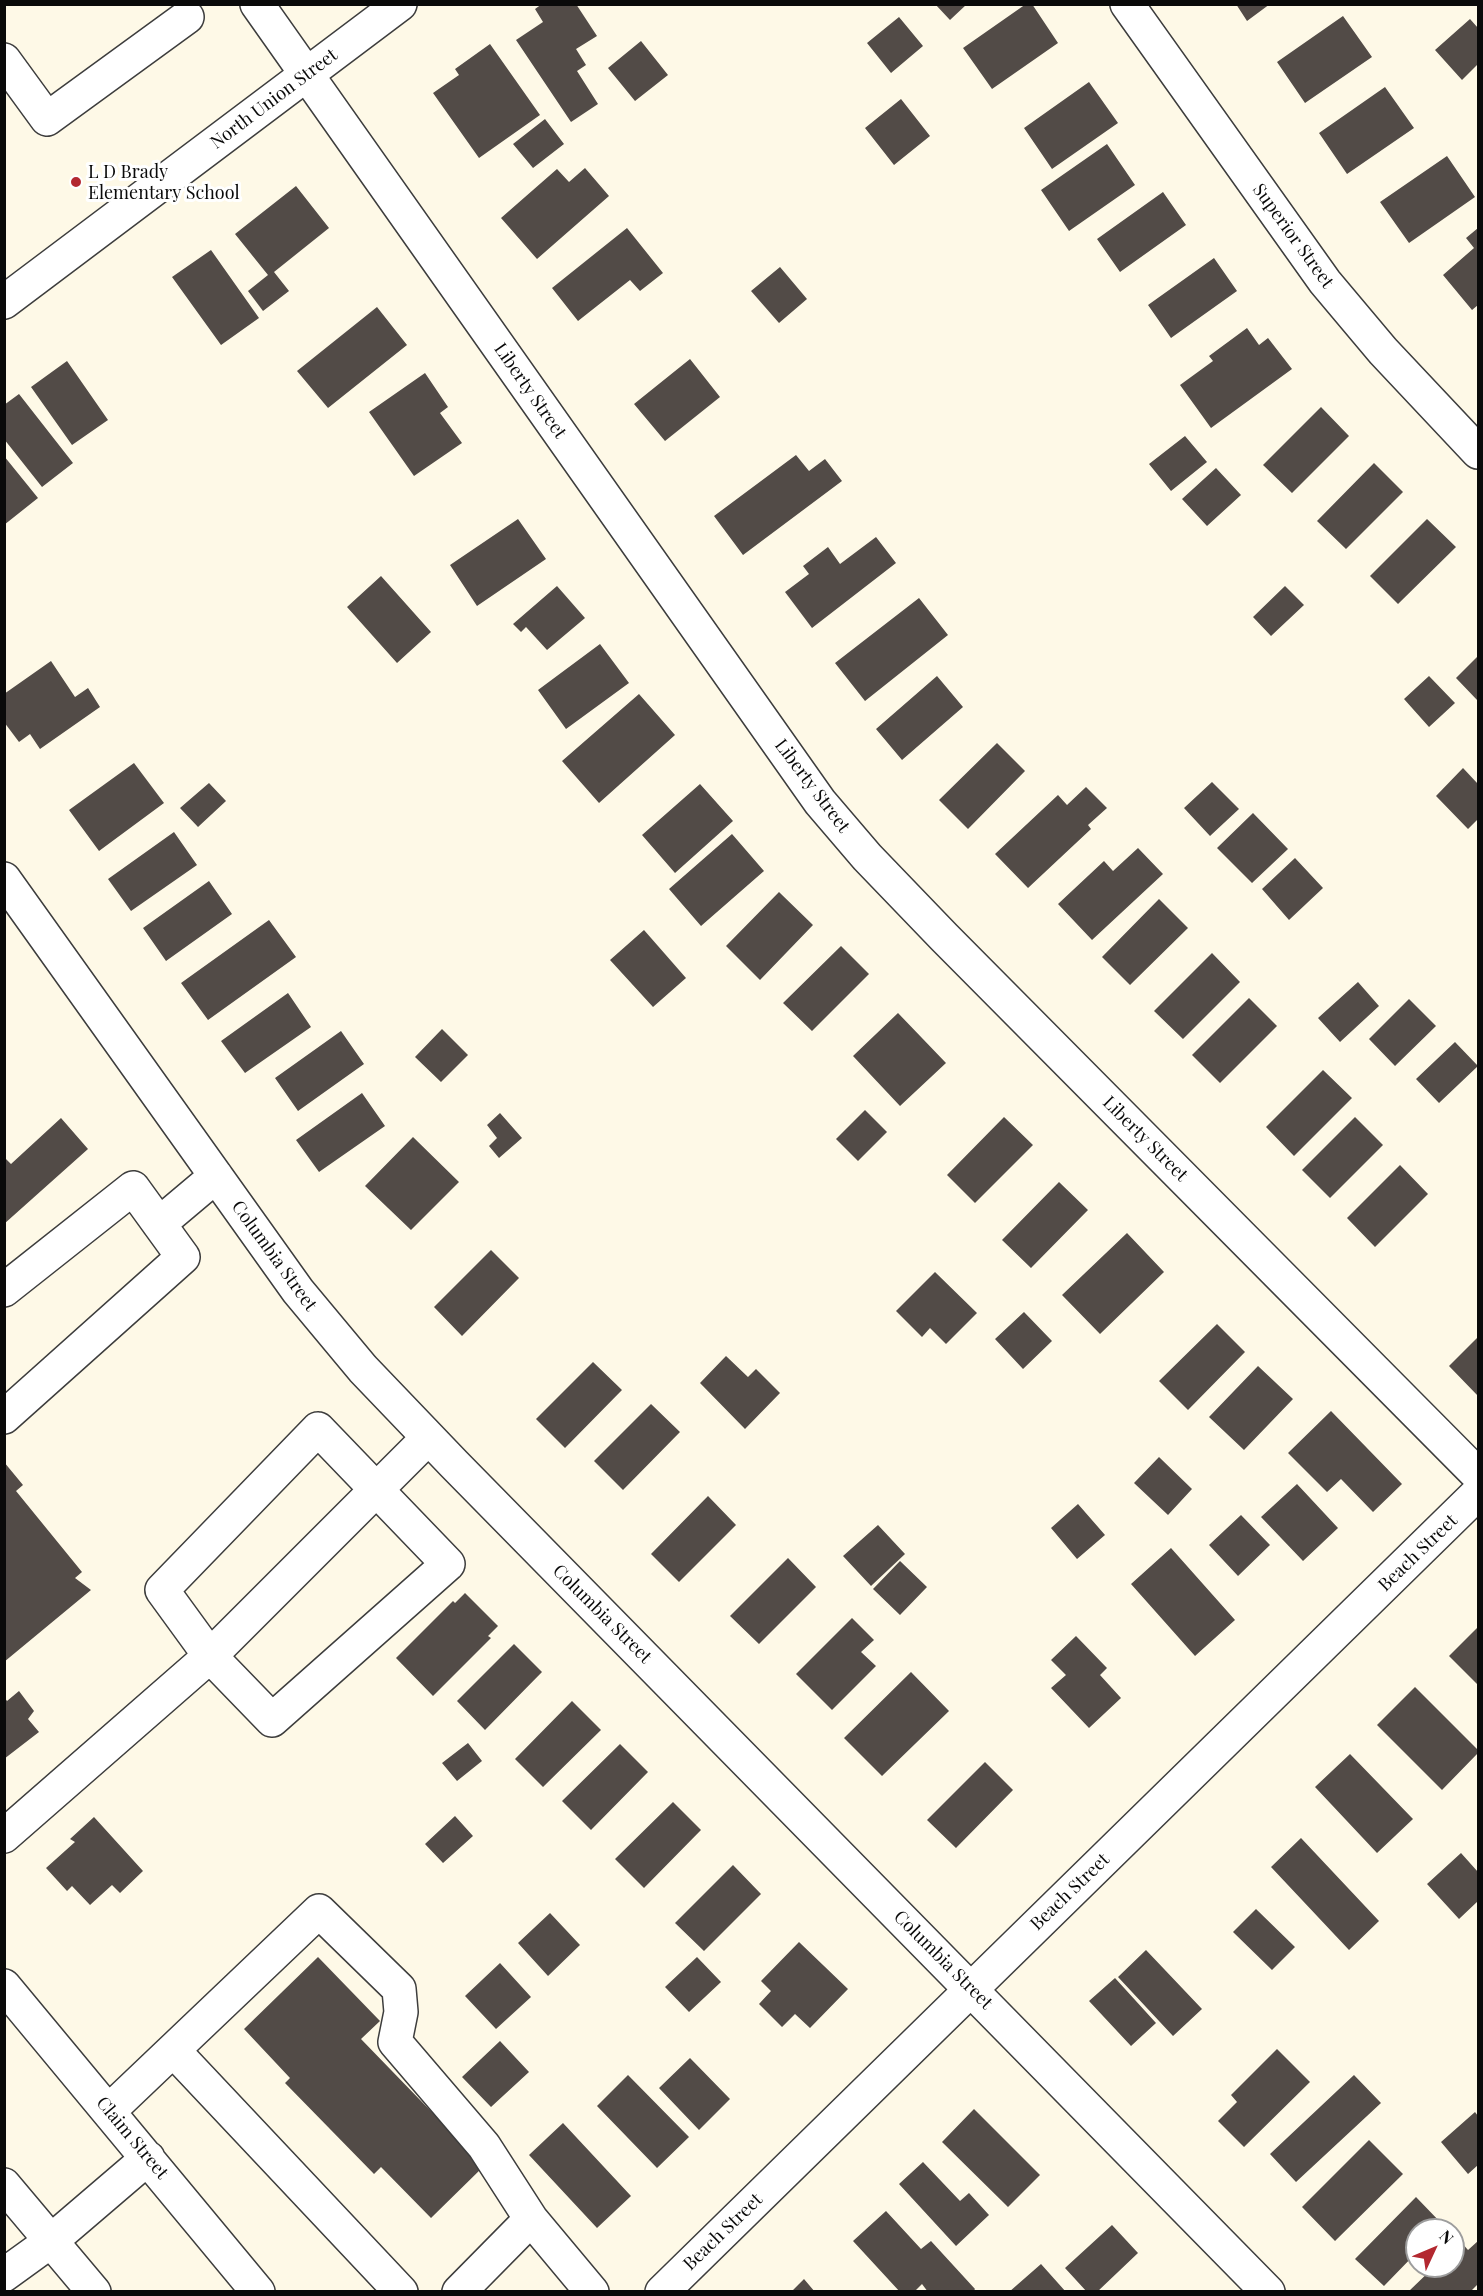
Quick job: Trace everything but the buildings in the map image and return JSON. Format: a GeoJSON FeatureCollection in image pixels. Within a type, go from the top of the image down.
{"type":"FeatureCollection","features":[{"type":"Feature","properties":{"kind":"street","name":"Liberty Street"},"geometry":{"type":"LineString","coordinates":[[257,4],[820,802],[867,857],[936,929],[1479,1474]]}},
{"type":"Feature","properties":{"kind":"street","name":"North Union Street"},"geometry":{"type":"LineString","coordinates":[[4,302],[400,4]]}},
{"type":"Feature","properties":{"kind":"street","name":"Superior Street"},"geometry":{"type":"LineString","coordinates":[[1127,4],[1325,282],[1383,351],[1479,452]]}},
{"type":"Feature","properties":{"kind":"street"},"geometry":{"type":"LineString","coordinates":[[4,60],[47,119],[187,17]]}},
{"type":"Feature","properties":{"kind":"street","name":"Columbia Street"},"geometry":{"type":"LineString","coordinates":[[4,879],[298,1291],[363,1369],[1268,2292]]}},
{"type":"Feature","properties":{"kind":"street"},"geometry":{"type":"LineString","coordinates":[[159,1224],[216,1176]]}},
{"type":"Feature","properties":{"kind":"street"},"geometry":{"type":"LineString","coordinates":[[4,1290],[133,1188],[183,1257],[4,1417]]}},
{"type":"Feature","properties":{"kind":"street"},"geometry":{"type":"LineString","coordinates":[[318,1429],[448,1564],[272,1720],[210,1656],[162,1590],[318,1429]]}},
{"type":"Feature","properties":{"kind":"street"},"geometry":{"type":"LineString","coordinates":[[4,1836],[210,1656],[429,1438]]}},
{"type":"Feature","properties":{"kind":"street","name":"Beach Street"},"geometry":{"type":"LineString","coordinates":[[662,2292],[1479,1493]]}},
{"type":"Feature","properties":{"kind":"street"},"geometry":{"type":"LineString","coordinates":[[109,2111],[319,1911],[399,1989],[401,2012],[395,2042],[484,2146],[531,2219],[592,2292]]}},
{"type":"Feature","properties":{"kind":"street","name":"Claim Street"},"geometry":{"type":"LineString","coordinates":[[4,1986],[258,2292]]}},
{"type":"Feature","properties":{"kind":"street"},"geometry":{"type":"LineString","coordinates":[[173,2050],[401,2292]]}},
{"type":"Feature","properties":{"kind":"street"},"geometry":{"type":"LineString","coordinates":[[4,2275],[51,2241],[148,2158]]}},
{"type":"Feature","properties":{"kind":"street"},"geometry":{"type":"LineString","coordinates":[[4,2185],[94,2292]]}},
{"type":"Feature","properties":{"kind":"street"},"geometry":{"type":"LineString","coordinates":[[459,2292],[531,2219]]}},
{"type":"Feature","properties":{"kind":"place","name":"L D Brady Elementary School"},"geometry":{"type":"Point","coordinates":[76,182]}}]}
